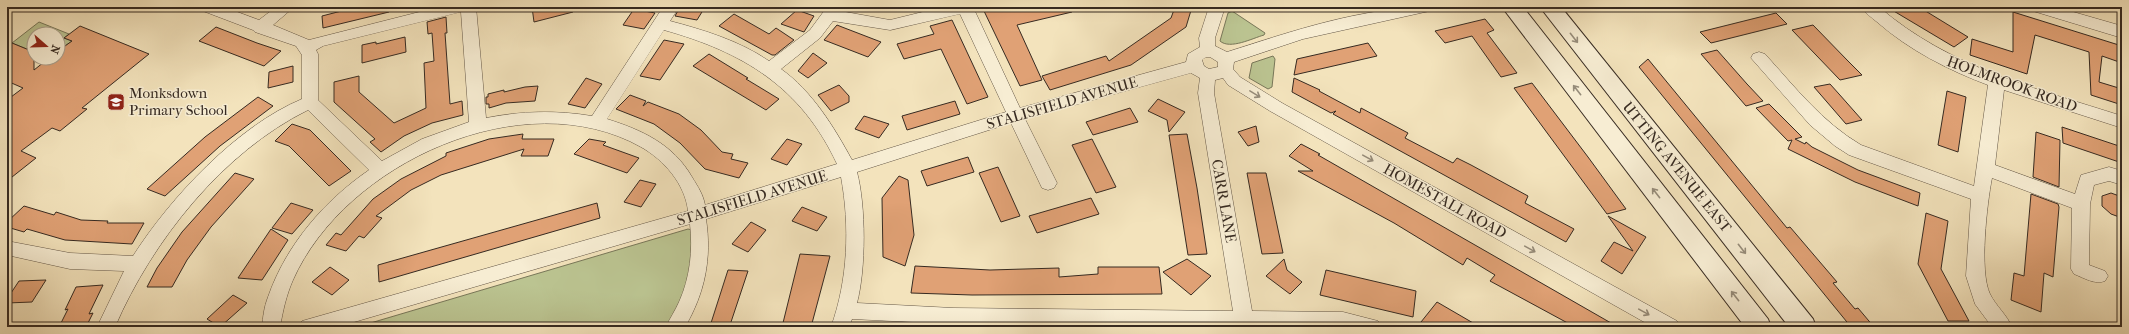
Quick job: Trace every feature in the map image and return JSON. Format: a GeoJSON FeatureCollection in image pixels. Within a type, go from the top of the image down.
{"type":"FeatureCollection","features":[{"type":"Feature","properties":{"kind":"street"},"geometry":{"type":"LineString","coordinates":[[208,7],[260,28],[302,42],[310,54],[310,102],[380,170]]}},
{"type":"Feature","properties":{"kind":"street"},"geometry":{"type":"LineString","coordinates":[[260,28],[286,7]]}},
{"type":"Feature","properties":{"kind":"street"},"geometry":{"type":"LineString","coordinates":[[307,48],[318,42],[461,7]]}},
{"type":"Feature","properties":{"kind":"street"},"geometry":{"type":"LineString","coordinates":[[468,7],[478,126]]}},
{"type":"Feature","properties":{"kind":"street"},"geometry":{"type":"LineString","coordinates":[[597,121],[671,7]]}},
{"type":"Feature","properties":{"kind":"street"},"geometry":{"type":"LineString","coordinates":[[770,69],[815,34],[833,11],[876,24],[890,25],[965,7],[1048,183]]}},
{"type":"Feature","properties":{"kind":"street"},"geometry":{"type":"LineString","coordinates":[[1208,51],[1207,38],[1217,7]]}},
{"type":"Feature","properties":{"kind":"street"},"geometry":{"type":"LineString","coordinates":[[1219,68],[1218,53],[1208,51],[1198,54],[1194,58],[1194,66],[1199,72],[1219,68],[1301,34],[1425,7]]}},
{"type":"Feature","properties":{"kind":"street","name":"UTTING AVENUE EAST"},"geometry":{"type":"LineString","coordinates":[[1512,7],[1759,327]]}},
{"type":"Feature","properties":{"kind":"street","name":"UTTING AVENUE EAST"},"geometry":{"type":"LineString","coordinates":[[1550,7],[1804,327]]}},
{"type":"Feature","properties":{"kind":"street","name":"HOLMROOK ROAD"},"geometry":{"type":"LineString","coordinates":[[1869,7],[1904,36],[1948,61],[1997,81],[2122,122]]}},
{"type":"Feature","properties":{"kind":"street"},"geometry":{"type":"LineString","coordinates":[[2038,7],[2122,32]]}},
{"type":"Feature","properties":{"kind":"street"},"geometry":{"type":"LineString","coordinates":[[660,24],[724,43],[770,69],[800,95],[816,116],[847,169],[856,236],[843,319],[954,316],[1244,323],[1343,320],[1371,327]]}},
{"type":"Feature","properties":{"kind":"street"},"geometry":{"type":"LineString","coordinates":[[1759,58],[1822,128],[1838,141],[1855,150],[1980,195]]}},
{"type":"Feature","properties":{"kind":"street","name":"STALISFIELD AVENUE"},"geometry":{"type":"LineString","coordinates":[[309,327],[697,215],[1016,115],[1194,66]]}},
{"type":"Feature","properties":{"kind":"street","name":"CARR LANE"},"geometry":{"type":"LineString","coordinates":[[1219,68],[1206,93],[1244,323]]}},
{"type":"Feature","properties":{"kind":"street","name":"HOMESTALL ROAD"},"geometry":{"type":"LineString","coordinates":[[1219,68],[1234,81],[1276,107],[1670,327]]}},
{"type":"Feature","properties":{"kind":"street"},"geometry":{"type":"LineString","coordinates":[[1997,81],[1986,169],[1980,195],[1975,276],[1982,298],[2003,327]]}},
{"type":"Feature","properties":{"kind":"street"},"geometry":{"type":"LineString","coordinates":[[106,327],[114,308],[137,264],[154,238],[178,209],[221,165],[267,126],[295,108],[310,102]]}},
{"type":"Feature","properties":{"kind":"street"},"geometry":{"type":"LineString","coordinates":[[271,327],[277,297],[290,268],[306,244],[327,217],[352,192],[380,170],[430,143],[478,126],[548,116],[597,121],[639,137],[671,161],[684,177],[694,196],[701,234],[700,268],[692,294],[675,327]]}},
{"type":"Feature","properties":{"kind":"street"},"geometry":{"type":"LineString","coordinates":[[1986,169],[2081,204]]}},
{"type":"Feature","properties":{"kind":"street"},"geometry":{"type":"LineString","coordinates":[[2099,276],[2080,269],[2081,204],[2087,180],[2109,174],[2122,178]]}},
{"type":"Feature","properties":{"kind":"street"},"geometry":{"type":"LineString","coordinates":[[7,248],[70,261],[137,264]]}},
{"type":"Feature","properties":{"kind":"green space"},"geometry":{"type":"Polygon","coordinates":[[[1232,11],[1265,33],[1264,35],[1235,44],[1220,41],[1228,13],[1232,11]]]}},
{"type":"Feature","properties":{"kind":"green space"},"geometry":{"type":"Polygon","coordinates":[[[39,22],[49,26],[34,26],[39,22]]]}},
{"type":"Feature","properties":{"kind":"green space"},"geometry":{"type":"Polygon","coordinates":[[[26,32],[26,49],[12,43],[26,32]]]}},
{"type":"Feature","properties":{"kind":"green space"},"geometry":{"type":"Polygon","coordinates":[[[66,39],[72,41],[66,45],[66,39]]]}},
{"type":"Feature","properties":{"kind":"green space"},"geometry":{"type":"Polygon","coordinates":[[[1273,56],[1275,59],[1272,87],[1268,89],[1249,78],[1252,63],[1273,56]]]}},
{"type":"Feature","properties":{"kind":"green space"},"geometry":{"type":"Polygon","coordinates":[[[688,229],[692,230],[694,240],[688,285],[667,327],[357,327],[688,229]]]}},
{"type":"Feature","properties":{"kind":"building"},"geometry":{"type":"Polygon","coordinates":[[[357,7],[388,7],[389,12],[323,28],[322,16],[357,7]]]}},
{"type":"Feature","properties":{"kind":"building"},"geometry":{"type":"Polygon","coordinates":[[[532,7],[573,7],[573,12],[534,22],[532,7]]]}},
{"type":"Feature","properties":{"kind":"building"},"geometry":{"type":"Polygon","coordinates":[[[680,7],[705,7],[697,20],[675,16],[680,7]]]}},
{"type":"Feature","properties":{"kind":"building"},"geometry":{"type":"Polygon","coordinates":[[[998,7],[1071,7],[1072,12],[1017,25],[1042,80],[1020,86],[984,11],[998,7]]]}},
{"type":"Feature","properties":{"kind":"building"},"geometry":{"type":"Polygon","coordinates":[[[1175,7],[1192,7],[1186,27],[1131,65],[1050,90],[1042,76],[1106,56],[1109,61],[1171,18],[1175,7]]]}},
{"type":"Feature","properties":{"kind":"building"},"geometry":{"type":"Polygon","coordinates":[[[1887,7],[1919,7],[1968,37],[1954,47],[1887,7]]]}},
{"type":"Feature","properties":{"kind":"building"},"geometry":{"type":"Polygon","coordinates":[[[634,9],[655,13],[644,29],[623,25],[634,9]]]}},
{"type":"Feature","properties":{"kind":"building"},"geometry":{"type":"Polygon","coordinates":[[[797,10],[814,16],[804,32],[781,24],[797,10]]]}},
{"type":"Feature","properties":{"kind":"building"},"geometry":{"type":"Polygon","coordinates":[[[2013,12],[2122,46],[2122,63],[2102,56],[2099,82],[2122,89],[2122,105],[2091,95],[2089,52],[2035,35],[2027,74],[1970,55],[1972,39],[2013,52],[2013,12]]]}},
{"type":"Feature","properties":{"kind":"building"},"geometry":{"type":"Polygon","coordinates":[[[1776,13],[1787,24],[1711,43],[1700,32],[1776,13]]]}},
{"type":"Feature","properties":{"kind":"building"},"geometry":{"type":"Polygon","coordinates":[[[734,14],[769,34],[776,28],[794,40],[775,55],[772,55],[719,26],[734,14]]]}},
{"type":"Feature","properties":{"kind":"building"},"geometry":{"type":"Polygon","coordinates":[[[446,17],[447,33],[445,33],[450,104],[462,101],[463,115],[432,123],[404,136],[381,152],[370,142],[375,139],[334,102],[334,82],[359,76],[359,92],[394,123],[426,108],[424,63],[434,61],[432,33],[428,34],[427,22],[446,17]]]}},
{"type":"Feature","properties":{"kind":"building"},"geometry":{"type":"Polygon","coordinates":[[[1485,19],[1494,30],[1487,33],[1517,73],[1501,77],[1472,36],[1445,43],[1435,31],[1485,19]]]}},
{"type":"Feature","properties":{"kind":"building"},"geometry":{"type":"Polygon","coordinates":[[[952,20],[988,97],[967,104],[941,49],[904,59],[897,44],[934,34],[930,26],[952,20]]]}},
{"type":"Feature","properties":{"kind":"building"},"geometry":{"type":"Polygon","coordinates":[[[837,25],[881,42],[868,57],[824,40],[837,25]]]}},
{"type":"Feature","properties":{"kind":"building"},"geometry":{"type":"Polygon","coordinates":[[[1813,25],[1862,75],[1840,80],[1792,30],[1813,25]]]}},
{"type":"Feature","properties":{"kind":"building"},"geometry":{"type":"Polygon","coordinates":[[[80,26],[149,54],[82,108],[87,109],[60,131],[52,128],[21,151],[36,158],[7,181],[7,100],[23,88],[7,81],[7,41],[26,49],[26,66],[34,66],[34,70],[39,66],[66,66],[66,45],[72,41],[66,39],[66,36],[80,26]]]}},
{"type":"Feature","properties":{"kind":"building"},"geometry":{"type":"Polygon","coordinates":[[[216,27],[281,51],[264,66],[199,41],[216,27]]]}},
{"type":"Feature","properties":{"kind":"building"},"geometry":{"type":"Polygon","coordinates":[[[405,37],[406,52],[362,63],[362,45],[376,42],[376,44],[405,37]]]}},
{"type":"Feature","properties":{"kind":"building"},"geometry":{"type":"Polygon","coordinates":[[[664,40],[684,44],[660,80],[640,76],[664,40]]]}},
{"type":"Feature","properties":{"kind":"building"},"geometry":{"type":"Polygon","coordinates":[[[1368,43],[1377,56],[1294,75],[1297,59],[1368,43]]]}},
{"type":"Feature","properties":{"kind":"building"},"geometry":{"type":"Polygon","coordinates":[[[1717,50],[1763,101],[1746,106],[1701,54],[1717,50]]]}},
{"type":"Feature","properties":{"kind":"building"},"geometry":{"type":"Polygon","coordinates":[[[813,53],[827,63],[808,78],[798,71],[813,53]]]}},
{"type":"Feature","properties":{"kind":"building"},"geometry":{"type":"Polygon","coordinates":[[[709,54],[779,99],[766,110],[693,66],[709,54]]]}},
{"type":"Feature","properties":{"kind":"building"},"geometry":{"type":"Polygon","coordinates":[[[1648,59],[1787,228],[1790,227],[1837,282],[1833,283],[1855,309],[1858,308],[1874,327],[1851,327],[1639,67],[1648,59]]]}},
{"type":"Feature","properties":{"kind":"building"},"geometry":{"type":"Polygon","coordinates":[[[293,66],[293,82],[268,88],[269,72],[293,66]]]}},
{"type":"Feature","properties":{"kind":"building"},"geometry":{"type":"Polygon","coordinates":[[[586,78],[602,84],[585,108],[568,104],[586,78]]]}},
{"type":"Feature","properties":{"kind":"building"},"geometry":{"type":"Polygon","coordinates":[[[1294,78],[1320,90],[1319,91],[1360,113],[1361,108],[1408,133],[1405,138],[1453,163],[1457,158],[1471,165],[1528,196],[1525,203],[1574,229],[1566,242],[1333,114],[1336,111],[1331,113],[1292,92],[1294,78]]]}},
{"type":"Feature","properties":{"kind":"building"},"geometry":{"type":"Polygon","coordinates":[[[1532,83],[1626,209],[1607,214],[1514,88],[1532,83]]]}},
{"type":"Feature","properties":{"kind":"building"},"geometry":{"type":"Polygon","coordinates":[[[1830,84],[1862,120],[1846,124],[1814,87],[1830,84]]]}},
{"type":"Feature","properties":{"kind":"building"},"geometry":{"type":"Polygon","coordinates":[[[839,85],[849,96],[849,102],[831,111],[818,95],[839,85]]]}},
{"type":"Feature","properties":{"kind":"building"},"geometry":{"type":"Polygon","coordinates":[[[538,86],[535,101],[506,103],[489,108],[489,104],[486,104],[486,97],[488,97],[488,94],[504,90],[504,92],[525,87],[538,86]]]}},
{"type":"Feature","properties":{"kind":"building"},"geometry":{"type":"Polygon","coordinates":[[[1947,91],[1966,97],[1958,152],[1938,145],[1947,91]]]}},
{"type":"Feature","properties":{"kind":"building"},"geometry":{"type":"Polygon","coordinates":[[[630,95],[646,101],[643,106],[648,102],[679,114],[701,130],[722,152],[733,154],[731,159],[748,163],[739,178],[705,169],[680,143],[654,124],[616,109],[630,95]]]}},
{"type":"Feature","properties":{"kind":"building"},"geometry":{"type":"Polygon","coordinates":[[[258,97],[273,106],[220,146],[165,196],[147,189],[205,137],[258,97]]]}},
{"type":"Feature","properties":{"kind":"building"},"geometry":{"type":"Polygon","coordinates":[[[1158,99],[1185,112],[1169,132],[1167,120],[1148,111],[1158,99]]]}},
{"type":"Feature","properties":{"kind":"building"},"geometry":{"type":"Polygon","coordinates":[[[955,101],[960,114],[907,130],[902,116],[955,101]]]}},
{"type":"Feature","properties":{"kind":"building"},"geometry":{"type":"Polygon","coordinates":[[[1769,104],[1802,137],[1795,139],[1805,144],[1806,142],[1812,147],[1858,170],[1920,193],[1918,206],[1855,182],[1788,149],[1792,140],[1788,141],[1756,108],[1769,104]]]}},
{"type":"Feature","properties":{"kind":"building"},"geometry":{"type":"Polygon","coordinates":[[[1130,108],[1138,122],[1093,135],[1086,122],[1130,108]]]}},
{"type":"Feature","properties":{"kind":"building"},"geometry":{"type":"Polygon","coordinates":[[[864,116],[889,124],[879,138],[855,129],[864,116]]]}},
{"type":"Feature","properties":{"kind":"building"},"geometry":{"type":"Polygon","coordinates":[[[292,124],[310,130],[351,171],[329,186],[289,146],[275,141],[292,124]]]}},
{"type":"Feature","properties":{"kind":"building"},"geometry":{"type":"Polygon","coordinates":[[[1256,126],[1259,142],[1248,146],[1238,132],[1256,126]]]}},
{"type":"Feature","properties":{"kind":"building"},"geometry":{"type":"Polygon","coordinates":[[[2062,127],[2122,147],[2122,163],[2063,143],[2062,127]]]}},
{"type":"Feature","properties":{"kind":"building"},"geometry":{"type":"Polygon","coordinates":[[[2036,132],[2060,140],[2059,187],[2033,177],[2036,132]]]}},
{"type":"Feature","properties":{"kind":"building"},"geometry":{"type":"Polygon","coordinates":[[[523,134],[522,139],[554,139],[548,156],[521,156],[524,149],[441,175],[411,190],[376,216],[382,218],[364,238],[359,236],[346,251],[326,245],[336,233],[341,235],[373,199],[401,179],[446,156],[446,153],[489,139],[523,134]]]}},
{"type":"Feature","properties":{"kind":"building"},"geometry":{"type":"Polygon","coordinates":[[[1187,134],[1207,254],[1188,255],[1169,135],[1187,134]]]}},
{"type":"Feature","properties":{"kind":"building"},"geometry":{"type":"Polygon","coordinates":[[[589,139],[606,142],[603,145],[639,158],[627,173],[574,154],[589,139]]]}},
{"type":"Feature","properties":{"kind":"building"},"geometry":{"type":"Polygon","coordinates":[[[787,139],[802,144],[787,165],[771,159],[787,139]]]}},
{"type":"Feature","properties":{"kind":"building"},"geometry":{"type":"Polygon","coordinates":[[[1092,139],[1116,187],[1096,193],[1072,145],[1092,139]]]}},
{"type":"Feature","properties":{"kind":"building"},"geometry":{"type":"Polygon","coordinates":[[[1301,144],[1618,327],[1575,327],[1490,281],[1495,275],[1467,258],[1463,265],[1394,223],[1298,171],[1313,171],[1289,156],[1301,144]]]}},
{"type":"Feature","properties":{"kind":"building"},"geometry":{"type":"Polygon","coordinates":[[[968,157],[974,172],[927,186],[921,171],[968,157]]]}},
{"type":"Feature","properties":{"kind":"building"},"geometry":{"type":"Polygon","coordinates":[[[998,167],[1020,216],[1001,222],[979,173],[998,167]]]}},
{"type":"Feature","properties":{"kind":"building"},"geometry":{"type":"Polygon","coordinates":[[[235,173],[254,179],[211,227],[187,260],[172,287],[147,287],[157,268],[182,232],[235,173]]]}},
{"type":"Feature","properties":{"kind":"building"},"geometry":{"type":"Polygon","coordinates":[[[1247,173],[1266,173],[1283,253],[1262,254],[1247,173]]]}},
{"type":"Feature","properties":{"kind":"building"},"geometry":{"type":"Polygon","coordinates":[[[899,176],[908,180],[914,235],[905,266],[883,257],[882,198],[899,176]]]}},
{"type":"Feature","properties":{"kind":"building"},"geometry":{"type":"Polygon","coordinates":[[[640,180],[656,184],[641,207],[624,202],[640,180]]]}},
{"type":"Feature","properties":{"kind":"building"},"geometry":{"type":"Polygon","coordinates":[[[2111,193],[2122,197],[2122,218],[2111,214],[2102,206],[2102,196],[2111,193]]]}},
{"type":"Feature","properties":{"kind":"building"},"geometry":{"type":"Polygon","coordinates":[[[2031,194],[2058,204],[2059,207],[2053,277],[2044,273],[2041,312],[2011,300],[2014,273],[2024,276],[2031,194]]]}},
{"type":"Feature","properties":{"kind":"building"},"geometry":{"type":"Polygon","coordinates":[[[1091,198],[1099,214],[1037,233],[1029,216],[1091,198]]]}},
{"type":"Feature","properties":{"kind":"building"},"geometry":{"type":"Polygon","coordinates":[[[291,203],[313,210],[292,234],[272,228],[291,203]]]}},
{"type":"Feature","properties":{"kind":"building"},"geometry":{"type":"Polygon","coordinates":[[[597,203],[600,218],[379,282],[378,265],[597,203]]]}},
{"type":"Feature","properties":{"kind":"building"},"geometry":{"type":"Polygon","coordinates":[[[24,206],[54,215],[56,212],[81,220],[108,221],[107,223],[144,223],[132,244],[65,240],[27,229],[24,232],[7,227],[7,222],[24,206]]]}},
{"type":"Feature","properties":{"kind":"building"},"geometry":{"type":"Polygon","coordinates":[[[802,207],[827,217],[817,231],[792,221],[802,207]]]}},
{"type":"Feature","properties":{"kind":"building"},"geometry":{"type":"Polygon","coordinates":[[[1926,213],[1948,221],[1941,269],[1969,321],[1948,321],[1918,264],[1926,213]]]}},
{"type":"Feature","properties":{"kind":"building"},"geometry":{"type":"Polygon","coordinates":[[[1608,216],[1646,237],[1622,274],[1601,261],[1614,242],[1633,251],[1608,216]]]}},
{"type":"Feature","properties":{"kind":"building"},"geometry":{"type":"Polygon","coordinates":[[[751,222],[766,230],[748,252],[732,244],[751,222]]]}},
{"type":"Feature","properties":{"kind":"building"},"geometry":{"type":"Polygon","coordinates":[[[271,229],[288,240],[262,280],[238,278],[271,229]]]}},
{"type":"Feature","properties":{"kind":"building"},"geometry":{"type":"Polygon","coordinates":[[[800,254],[830,256],[811,327],[782,327],[800,254]]]}},
{"type":"Feature","properties":{"kind":"building"},"geometry":{"type":"Polygon","coordinates":[[[1187,259],[1211,276],[1191,295],[1163,272],[1187,259]]]}},
{"type":"Feature","properties":{"kind":"building"},"geometry":{"type":"Polygon","coordinates":[[[1284,259],[1287,270],[1302,282],[1290,294],[1266,276],[1284,259]]]}},
{"type":"Feature","properties":{"kind":"building"},"geometry":{"type":"Polygon","coordinates":[[[915,266],[990,270],[1059,268],[1059,277],[1098,274],[1098,267],[1159,267],[1162,294],[972,295],[911,293],[915,266]]]}},
{"type":"Feature","properties":{"kind":"building"},"geometry":{"type":"Polygon","coordinates":[[[330,267],[349,280],[332,295],[312,282],[330,267]]]}},
{"type":"Feature","properties":{"kind":"building"},"geometry":{"type":"Polygon","coordinates":[[[728,270],[748,271],[730,325],[711,323],[728,270]]]}},
{"type":"Feature","properties":{"kind":"building"},"geometry":{"type":"Polygon","coordinates":[[[1326,270],[1416,291],[1413,317],[1320,295],[1326,270]]]}},
{"type":"Feature","properties":{"kind":"building"},"geometry":{"type":"Polygon","coordinates":[[[46,280],[32,302],[7,303],[7,299],[19,281],[46,280]]]}},
{"type":"Feature","properties":{"kind":"building"},"geometry":{"type":"Polygon","coordinates":[[[103,285],[89,314],[93,313],[86,327],[59,327],[68,309],[65,310],[76,287],[103,285]]]}},
{"type":"Feature","properties":{"kind":"building"},"geometry":{"type":"Polygon","coordinates":[[[233,295],[247,303],[220,327],[207,319],[233,295]]]}},
{"type":"Feature","properties":{"kind":"building"},"geometry":{"type":"Polygon","coordinates":[[[1437,302],[1480,327],[1429,327],[1421,322],[1437,302]]]}},
{"type":"Feature","properties":{"kind":"place","name":"Monksdown Primary School"},"geometry":{"type":"Point","coordinates":[116,102]}}]}
